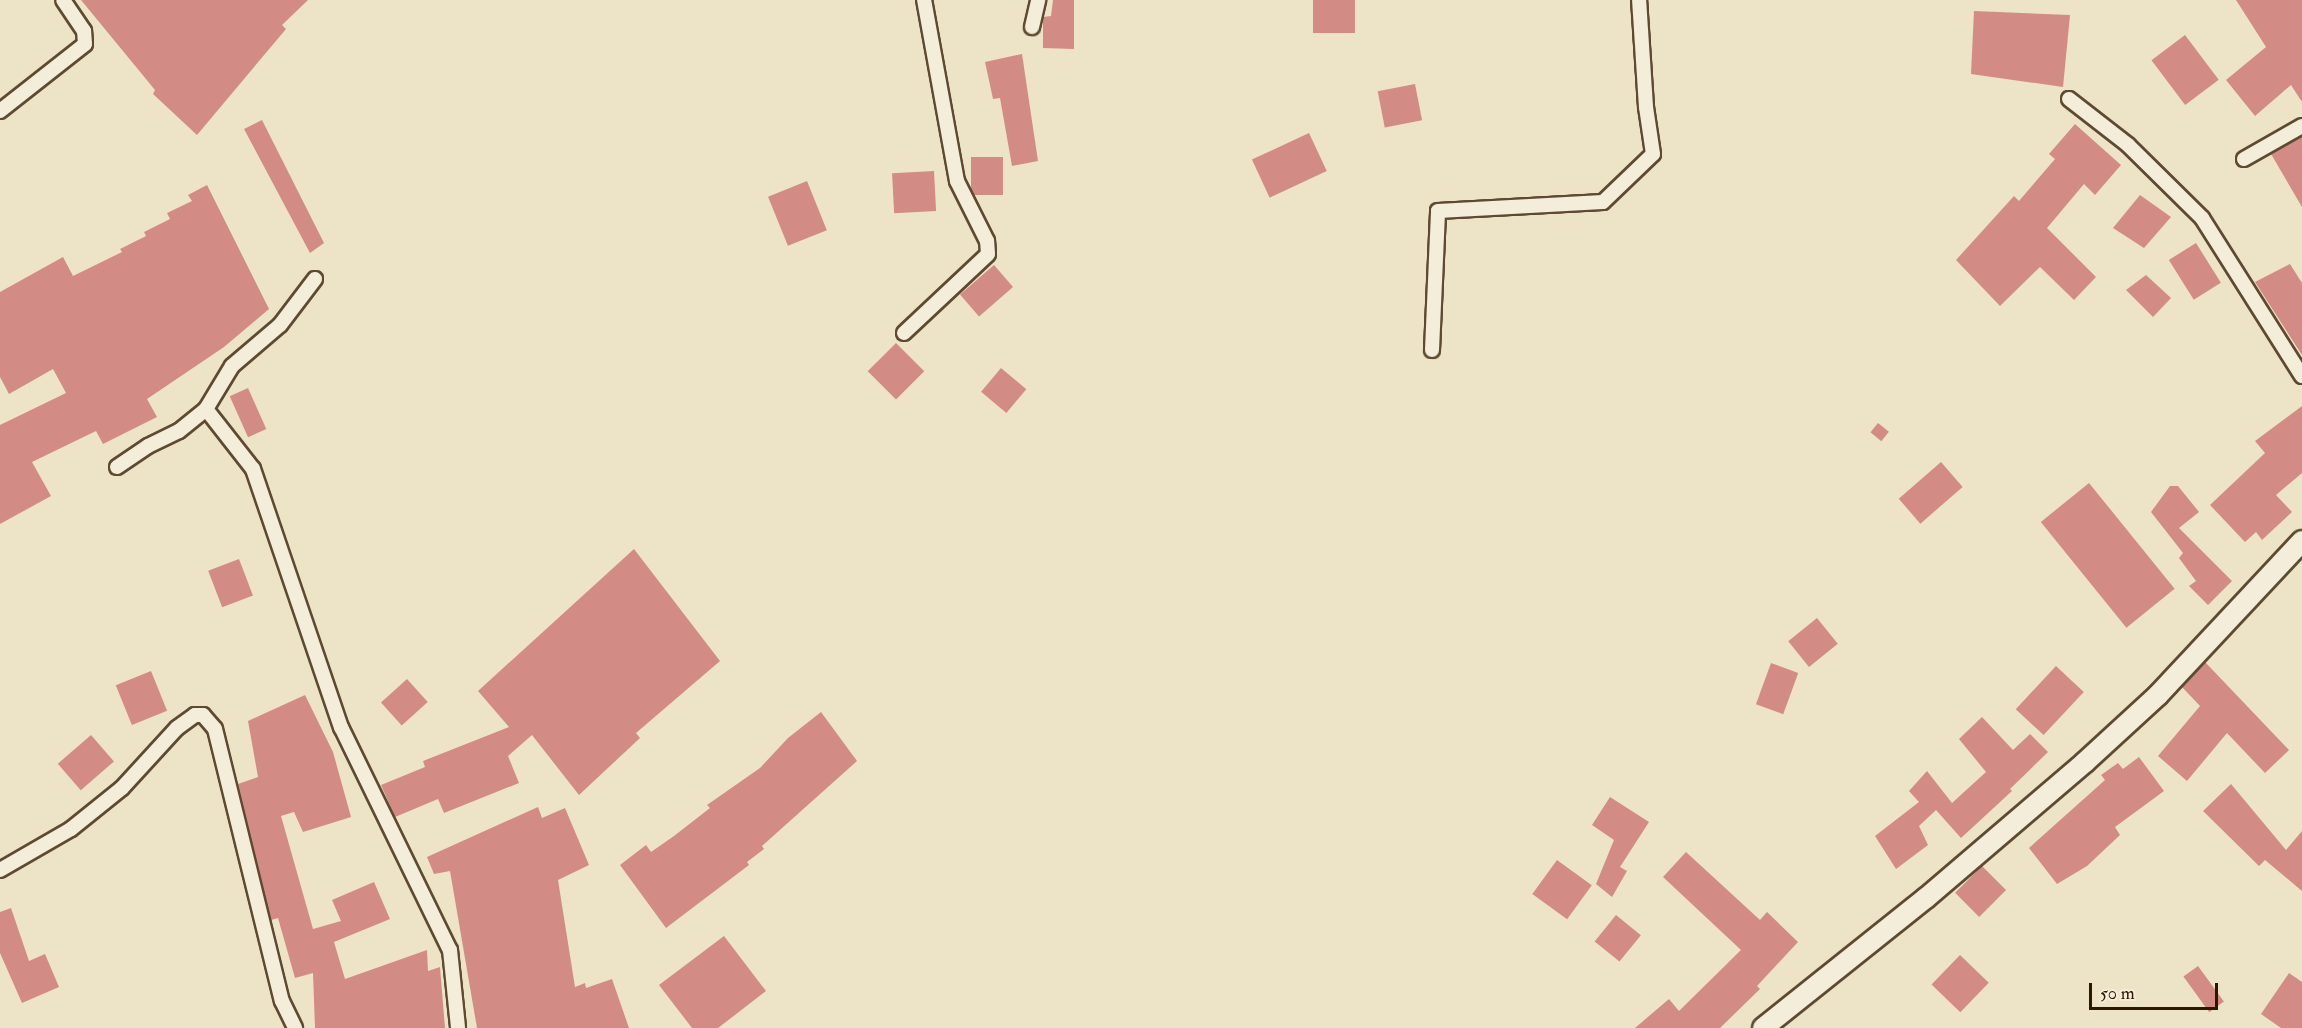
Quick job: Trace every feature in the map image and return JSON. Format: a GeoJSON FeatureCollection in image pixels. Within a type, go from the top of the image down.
{"type":"FeatureCollection","features":[{"type":"Feature","properties":{"kind":"main road"},"geometry":{"type":"LineString","coordinates":[[1763,1028],[1926,898],[2085,762],[2158,695],[2302,541]]}},
{"type":"Feature","properties":{"kind":"street"},"geometry":{"type":"LineString","coordinates":[[0,111],[84,44],[84,32],[63,0]]}},
{"type":"Feature","properties":{"kind":"street"},"geometry":{"type":"LineString","coordinates":[[904,333],[988,254],[987,241],[957,181],[924,0]]}},
{"type":"Feature","properties":{"kind":"street"},"geometry":{"type":"LineString","coordinates":[[1032,27],[1038,0]]}},
{"type":"Feature","properties":{"kind":"street"},"geometry":{"type":"LineString","coordinates":[[1432,350],[1438,211],[1603,202],[1653,154],[1646,107],[1639,0]]}},
{"type":"Feature","properties":{"kind":"street"},"geometry":{"type":"LineString","coordinates":[[2069,99],[2128,145],[2202,218],[2302,376]]}},
{"type":"Feature","properties":{"kind":"street"},"geometry":{"type":"LineString","coordinates":[[2244,159],[2302,126]]}},
{"type":"Feature","properties":{"kind":"street"},"geometry":{"type":"LineString","coordinates":[[117,467],[179,432],[206,409],[232,366],[280,325],[315,279]]}},
{"type":"Feature","properties":{"kind":"street"},"geometry":{"type":"LineString","coordinates":[[206,409],[254,469],[340,727],[450,950],[458,1028]]}},
{"type":"Feature","properties":{"kind":"street"},"geometry":{"type":"LineString","coordinates":[[0,870],[72,829],[123,788],[177,728],[195,716],[203,715],[215,729],[282,1000],[296,1028]]}},
{"type":"Feature","properties":{"kind":"building"},"geometry":{"type":"Polygon","coordinates":[[[81,0],[308,0],[282,25],[286,29],[197,135],[153,94],[155,90],[81,0]]]}},
{"type":"Feature","properties":{"kind":"building"},"geometry":{"type":"Polygon","coordinates":[[[1053,0],[1074,0],[1074,49],[1043,48],[1043,17],[1051,16],[1053,0]]]}},
{"type":"Feature","properties":{"kind":"building"},"geometry":{"type":"Polygon","coordinates":[[[1313,0],[1355,0],[1355,33],[1313,33],[1313,0]]]}},
{"type":"Feature","properties":{"kind":"building"},"geometry":{"type":"Polygon","coordinates":[[[2236,0],[2302,0],[2302,102],[2291,85],[2255,116],[2226,80],[2266,47],[2236,0]]]}},
{"type":"Feature","properties":{"kind":"building"},"geometry":{"type":"Polygon","coordinates":[[[1974,11],[2070,15],[2063,87],[1971,74],[1974,11]]]}},
{"type":"Feature","properties":{"kind":"building"},"geometry":{"type":"Polygon","coordinates":[[[2185,35],[2219,80],[2185,105],[2151,60],[2185,35]]]}},
{"type":"Feature","properties":{"kind":"building"},"geometry":{"type":"Polygon","coordinates":[[[1022,54],[1038,161],[1012,166],[1000,98],[993,99],[985,62],[1022,54]]]}},
{"type":"Feature","properties":{"kind":"building"},"geometry":{"type":"Polygon","coordinates":[[[1415,84],[1422,120],[1385,128],[1378,91],[1415,84]]]}},
{"type":"Feature","properties":{"kind":"building"},"geometry":{"type":"Polygon","coordinates":[[[262,120],[324,243],[310,253],[244,129],[262,120]]]}},
{"type":"Feature","properties":{"kind":"building"},"geometry":{"type":"Polygon","coordinates":[[[2075,124],[2121,165],[2095,195],[2084,184],[2047,228],[2096,277],[2074,300],[2040,267],[2000,306],[1956,260],[2014,196],[2019,201],[2055,159],[2049,154],[2075,124]]]}},
{"type":"Feature","properties":{"kind":"building"},"geometry":{"type":"Polygon","coordinates":[[[1309,133],[1327,171],[1270,198],[1252,160],[1309,133]]]}},
{"type":"Feature","properties":{"kind":"building"},"geometry":{"type":"Polygon","coordinates":[[[2302,136],[2302,207],[2271,154],[2302,136]]]}},
{"type":"Feature","properties":{"kind":"building"},"geometry":{"type":"Polygon","coordinates":[[[971,157],[1003,157],[1003,195],[971,195],[971,157]]]}},
{"type":"Feature","properties":{"kind":"building"},"geometry":{"type":"Polygon","coordinates":[[[934,171],[936,211],[894,213],[892,173],[934,171]]]}},
{"type":"Feature","properties":{"kind":"building"},"geometry":{"type":"Polygon","coordinates":[[[807,181],[827,230],[788,246],[768,197],[807,181]]]}},
{"type":"Feature","properties":{"kind":"building"},"geometry":{"type":"Polygon","coordinates":[[[207,185],[269,309],[224,347],[147,399],[157,417],[103,444],[96,431],[32,462],[51,496],[0,524],[0,425],[66,393],[53,369],[9,394],[0,377],[0,292],[63,257],[73,276],[122,252],[120,249],[146,236],[144,232],[170,219],[167,213],[192,201],[188,195],[207,185]]]}},
{"type":"Feature","properties":{"kind":"building"},"geometry":{"type":"Polygon","coordinates":[[[2140,195],[2171,217],[2144,248],[2113,228],[2140,195]]]}},
{"type":"Feature","properties":{"kind":"building"},"geometry":{"type":"Polygon","coordinates":[[[2196,243],[2221,283],[2194,300],[2169,260],[2196,243]]]}},
{"type":"Feature","properties":{"kind":"building"},"geometry":{"type":"Polygon","coordinates":[[[2290,264],[2302,283],[2302,355],[2255,282],[2290,264]]]}},
{"type":"Feature","properties":{"kind":"building"},"geometry":{"type":"Polygon","coordinates":[[[994,265],[1013,287],[979,316],[960,295],[994,265]]]}},
{"type":"Feature","properties":{"kind":"building"},"geometry":{"type":"Polygon","coordinates":[[[2146,275],[2171,298],[2153,317],[2126,290],[2146,275]]]}},
{"type":"Feature","properties":{"kind":"building"},"geometry":{"type":"Polygon","coordinates":[[[896,343],[924,371],[896,400],[868,371],[896,343]]]}},
{"type":"Feature","properties":{"kind":"building"},"geometry":{"type":"Polygon","coordinates":[[[1001,368],[1026,389],[1006,413],[981,392],[1001,368]]]}},
{"type":"Feature","properties":{"kind":"building"},"geometry":{"type":"Polygon","coordinates":[[[248,388],[266,429],[248,437],[230,396],[248,388]]]}},
{"type":"Feature","properties":{"kind":"building"},"geometry":{"type":"Polygon","coordinates":[[[2302,406],[2302,473],[2276,495],[2292,512],[2262,540],[2256,532],[2245,542],[2210,505],[2265,453],[2255,441],[2302,406]]]}},
{"type":"Feature","properties":{"kind":"building"},"geometry":{"type":"Polygon","coordinates":[[[1878,423],[1889,432],[1881,441],[1870,432],[1878,423]]]}},
{"type":"Feature","properties":{"kind":"building"},"geometry":{"type":"Polygon","coordinates":[[[1941,462],[1963,487],[1920,524],[1899,499],[1941,462]]]}},
{"type":"Feature","properties":{"kind":"building"},"geometry":{"type":"Polygon","coordinates":[[[2089,483],[2175,589],[2126,628],[2041,522],[2089,483]]]}},
{"type":"Feature","properties":{"kind":"building"},"geometry":{"type":"Polygon","coordinates":[[[2170,486],[2178,486],[2199,512],[2179,528],[2232,581],[2208,605],[2189,586],[2196,581],[2179,558],[2183,553],[2151,512],[2170,486]]]}},
{"type":"Feature","properties":{"kind":"building"},"geometry":{"type":"Polygon","coordinates":[[[634,549],[720,661],[636,733],[640,738],[579,795],[532,735],[508,756],[519,783],[444,813],[438,799],[395,817],[381,785],[425,767],[423,761],[509,727],[478,691],[634,549]]]}},
{"type":"Feature","properties":{"kind":"building"},"geometry":{"type":"Polygon","coordinates":[[[239,559],[253,595],[222,607],[208,571],[239,559]]]}},
{"type":"Feature","properties":{"kind":"building"},"geometry":{"type":"Polygon","coordinates":[[[1817,618],[1838,644],[1809,667],[1788,641],[1817,618]]]}},
{"type":"Feature","properties":{"kind":"building"},"geometry":{"type":"Polygon","coordinates":[[[2205,662],[2289,750],[2265,773],[2227,733],[2187,781],[2158,756],[2200,706],[2182,687],[2205,662]]]}},
{"type":"Feature","properties":{"kind":"building"},"geometry":{"type":"Polygon","coordinates":[[[1771,663],[1798,673],[1783,714],[1756,704],[1771,663]]]}},
{"type":"Feature","properties":{"kind":"building"},"geometry":{"type":"Polygon","coordinates":[[[2056,666],[2084,692],[2044,735],[2016,709],[2056,666]]]}},
{"type":"Feature","properties":{"kind":"building"},"geometry":{"type":"Polygon","coordinates":[[[151,671],[167,711],[132,725],[116,685],[151,671]]]}},
{"type":"Feature","properties":{"kind":"building"},"geometry":{"type":"Polygon","coordinates":[[[407,679],[428,702],[402,725],[381,702],[407,679]]]}},
{"type":"Feature","properties":{"kind":"building"},"geometry":{"type":"Polygon","coordinates":[[[305,695],[333,752],[351,817],[303,832],[294,812],[281,816],[313,929],[341,921],[332,900],[374,882],[390,919],[334,942],[345,979],[427,950],[428,971],[440,967],[445,1028],[315,1028],[313,973],[295,978],[278,918],[271,920],[238,784],[258,777],[248,721],[305,695]]]}},
{"type":"Feature","properties":{"kind":"building"},"geometry":{"type":"Polygon","coordinates":[[[821,712],[857,761],[762,846],[764,849],[747,862],[749,865],[666,928],[620,865],[646,845],[651,852],[674,836],[710,808],[707,805],[760,768],[788,738],[821,712]]]}},
{"type":"Feature","properties":{"kind":"building"},"geometry":{"type":"Polygon","coordinates":[[[1982,717],[2013,750],[2030,734],[2048,752],[2010,789],[2012,791],[1961,838],[1936,810],[1919,826],[1928,845],[1896,869],[1875,836],[1919,802],[1909,791],[1927,771],[1952,803],[1986,772],[1959,739],[1982,717]]]}},
{"type":"Feature","properties":{"kind":"building"},"geometry":{"type":"Polygon","coordinates":[[[91,735],[114,761],[81,790],[58,764],[91,735]]]}},
{"type":"Feature","properties":{"kind":"building"},"geometry":{"type":"Polygon","coordinates":[[[2139,757],[2164,791],[2115,827],[2120,835],[2087,866],[2057,884],[2029,848],[2105,780],[2101,775],[2118,763],[2123,769],[2139,757]]]}},
{"type":"Feature","properties":{"kind":"building"},"geometry":{"type":"Polygon","coordinates":[[[2231,784],[2286,850],[2302,831],[2302,891],[2265,860],[2259,866],[2203,811],[2231,784]]]}},
{"type":"Feature","properties":{"kind":"building"},"geometry":{"type":"Polygon","coordinates":[[[1610,797],[1649,822],[1620,867],[1627,871],[1612,897],[1596,884],[1614,840],[1592,825],[1610,797]]]}},
{"type":"Feature","properties":{"kind":"building"},"geometry":{"type":"Polygon","coordinates":[[[538,807],[542,818],[565,808],[589,865],[558,880],[575,987],[585,983],[586,988],[612,979],[629,1028],[477,1028],[450,871],[434,874],[427,857],[538,807]]]}},
{"type":"Feature","properties":{"kind":"building"},"geometry":{"type":"Polygon","coordinates":[[[1686,852],[1760,920],[1767,912],[1798,942],[1757,986],[1760,989],[1720,1028],[1635,1028],[1669,999],[1679,1011],[1741,950],[1663,877],[1686,852]]]}},
{"type":"Feature","properties":{"kind":"building"},"geometry":{"type":"Polygon","coordinates":[[[1557,860],[1592,885],[1567,919],[1532,894],[1557,860]]]}},
{"type":"Feature","properties":{"kind":"building"},"geometry":{"type":"Polygon","coordinates":[[[1982,866],[2006,890],[1979,917],[1955,893],[1982,866]]]}},
{"type":"Feature","properties":{"kind":"building"},"geometry":{"type":"Polygon","coordinates":[[[11,908],[29,961],[45,954],[59,987],[22,1003],[0,953],[0,912],[11,908]]]}},
{"type":"Feature","properties":{"kind":"building"},"geometry":{"type":"Polygon","coordinates":[[[1616,915],[1641,935],[1619,962],[1595,941],[1616,915]]]}},
{"type":"Feature","properties":{"kind":"building"},"geometry":{"type":"Polygon","coordinates":[[[724,936],[766,991],[718,1028],[692,1028],[659,985],[724,936]]]}},
{"type":"Feature","properties":{"kind":"building"},"geometry":{"type":"Polygon","coordinates":[[[1960,955],[1989,983],[1960,1012],[1932,984],[1960,955]]]}},
{"type":"Feature","properties":{"kind":"building"},"geometry":{"type":"Polygon","coordinates":[[[2198,966],[2224,1002],[2209,1012],[2183,977],[2198,966]]]}},
{"type":"Feature","properties":{"kind":"building"},"geometry":{"type":"Polygon","coordinates":[[[2289,973],[2302,982],[2302,1028],[2281,1028],[2261,1014],[2289,973]]]}}]}
